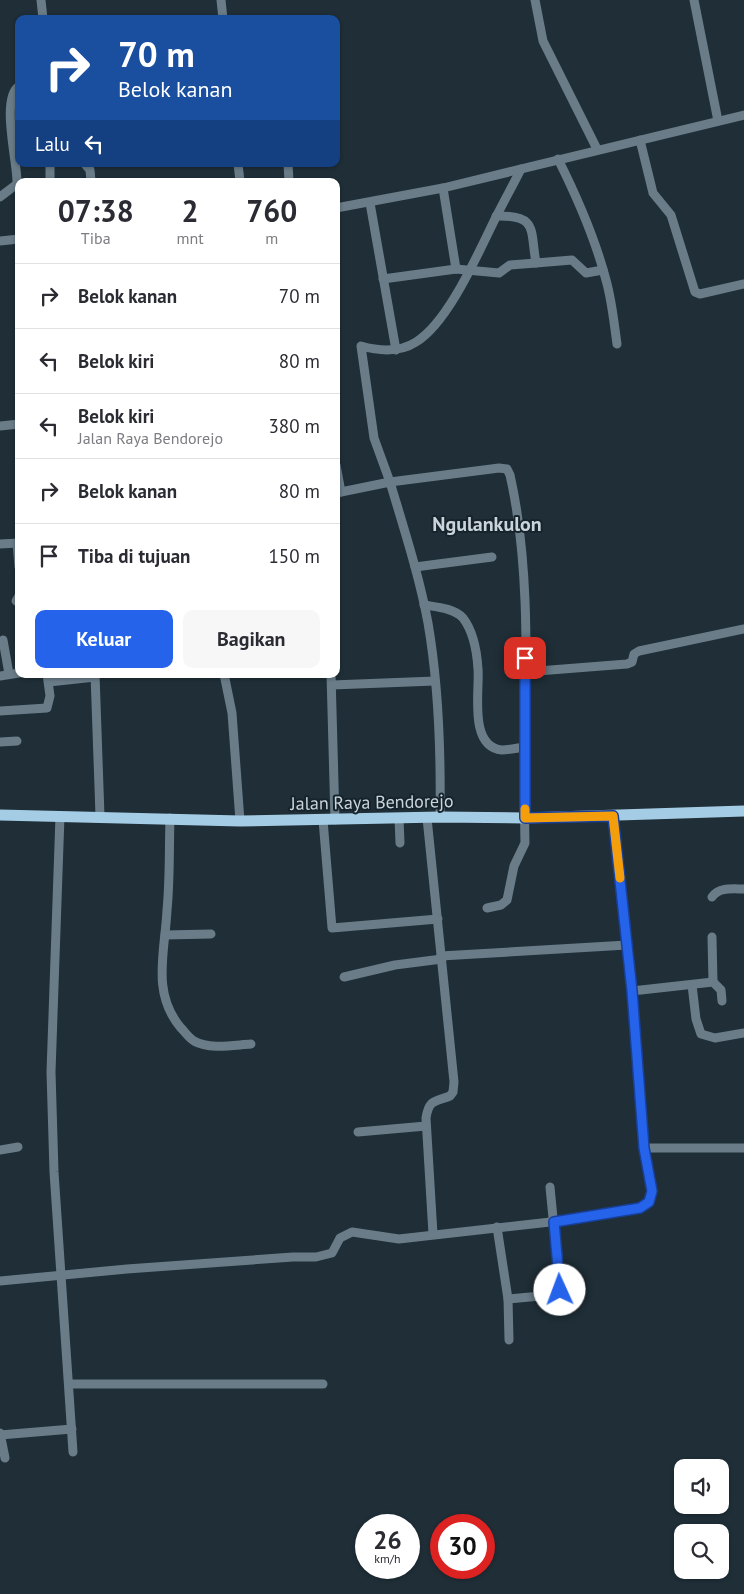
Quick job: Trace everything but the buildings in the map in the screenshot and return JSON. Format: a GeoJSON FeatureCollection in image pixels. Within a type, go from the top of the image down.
{"type":"FeatureCollection","features":[{"type":"Feature","properties":{"kind":"main road","name":"Jalan Raya Bendorejo"},"geometry":{"type":"LineString","coordinates":[[0,814],[240,821],[440,817],[525,818],[744,811]]}},
{"type":"Feature","properties":{"kind":"street"},"geometry":{"type":"LineString","coordinates":[[41,0],[43,15]]}},
{"type":"Feature","properties":{"kind":"street"},"geometry":{"type":"LineString","coordinates":[[220,0],[222,15]]}},
{"type":"Feature","properties":{"kind":"street"},"geometry":{"type":"LineString","coordinates":[[535,0],[543,41],[597,149]]}},
{"type":"Feature","properties":{"kind":"street"},"geometry":{"type":"LineString","coordinates":[[694,0],[718,120]]}},
{"type":"Feature","properties":{"kind":"street"},"geometry":{"type":"LineString","coordinates":[[15,89],[13,91],[10,109],[15,163]]}},
{"type":"Feature","properties":{"kind":"street"},"geometry":{"type":"LineString","coordinates":[[340,207],[443,188],[597,149],[744,115]]}},
{"type":"Feature","properties":{"kind":"street"},"geometry":{"type":"LineString","coordinates":[[640,140],[653,193],[673,221],[695,292],[700,294],[744,284]]}},
{"type":"Feature","properties":{"kind":"street"},"geometry":{"type":"LineString","coordinates":[[558,160],[588,221],[603,270],[617,344]]}},
{"type":"Feature","properties":{"kind":"street"},"geometry":{"type":"LineString","coordinates":[[440,817],[435,681],[424,605],[390,482],[374,438],[361,346],[373,349],[396,350],[416,343],[423,337],[448,305],[469,269],[521,169]]}},
{"type":"Feature","properties":{"kind":"street"},"geometry":{"type":"LineString","coordinates":[[0,197],[15,186]]}},
{"type":"Feature","properties":{"kind":"street"},"geometry":{"type":"LineString","coordinates":[[443,188],[456,269]]}},
{"type":"Feature","properties":{"kind":"street"},"geometry":{"type":"LineString","coordinates":[[370,203],[396,350]]}},
{"type":"Feature","properties":{"kind":"street"},"geometry":{"type":"LineString","coordinates":[[496,216],[518,216],[524,219],[534,237],[536,263]]}},
{"type":"Feature","properties":{"kind":"street"},"geometry":{"type":"LineString","coordinates":[[0,240],[15,239]]}},
{"type":"Feature","properties":{"kind":"street"},"geometry":{"type":"LineString","coordinates":[[383,279],[456,269],[469,269],[498,274],[510,266],[572,260],[586,273],[603,270]]}},
{"type":"Feature","properties":{"kind":"street"},"geometry":{"type":"LineString","coordinates":[[0,426],[15,424]]}},
{"type":"Feature","properties":{"kind":"street"},"geometry":{"type":"LineString","coordinates":[[340,493],[390,482],[499,468],[506,469],[513,486],[521,551],[525,672],[525,843],[514,866],[507,900],[501,905],[487,908]]}},
{"type":"Feature","properties":{"kind":"street"},"geometry":{"type":"LineString","coordinates":[[0,544],[15,543]]}},
{"type":"Feature","properties":{"kind":"street"},"geometry":{"type":"LineString","coordinates":[[415,567],[492,557]]}},
{"type":"Feature","properties":{"kind":"street"},"geometry":{"type":"LineString","coordinates":[[424,605],[456,613],[463,618],[471,635],[478,669],[477,712],[480,728],[489,743],[501,750],[525,747]]}},
{"type":"Feature","properties":{"kind":"street"},"geometry":{"type":"LineString","coordinates":[[525,672],[626,664],[632,662],[634,654],[639,651],[744,629]]}},
{"type":"Feature","properties":{"kind":"street"},"geometry":{"type":"LineString","coordinates":[[4,640],[4,675]]}},
{"type":"Feature","properties":{"kind":"street"},"geometry":{"type":"LineString","coordinates":[[0,711],[47,708],[50,704],[48,678]]}},
{"type":"Feature","properties":{"kind":"street"},"geometry":{"type":"LineString","coordinates":[[95,678],[100,816]]}},
{"type":"Feature","properties":{"kind":"street"},"geometry":{"type":"LineString","coordinates":[[225,678],[232,713],[240,821]]}},
{"type":"Feature","properties":{"kind":"street"},"geometry":{"type":"LineString","coordinates":[[331,678],[329,820],[332,928],[438,919]]}},
{"type":"Feature","properties":{"kind":"street"},"geometry":{"type":"LineString","coordinates":[[332,685],[435,681]]}},
{"type":"Feature","properties":{"kind":"street"},"geometry":{"type":"LineString","coordinates":[[0,742],[17,741]]}},
{"type":"Feature","properties":{"kind":"street"},"geometry":{"type":"LineString","coordinates":[[60,816],[54,1041],[51,1072],[60,1277],[73,1452]]}},
{"type":"Feature","properties":{"kind":"street"},"geometry":{"type":"LineString","coordinates":[[0,1281],[60,1277],[127,1269],[293,1257],[320,1257],[332,1253],[340,1238],[352,1232],[399,1238],[554,1222],[627,1212],[640,1208],[649,1202],[652,1191],[644,1148],[632,991],[613,816]]}},
{"type":"Feature","properties":{"kind":"street"},"geometry":{"type":"LineString","coordinates":[[170,818],[162,986],[172,1018],[194,1041],[216,1046],[251,1044]]}},
{"type":"Feature","properties":{"kind":"street"},"geometry":{"type":"LineString","coordinates":[[399,818],[400,843]]}},
{"type":"Feature","properties":{"kind":"street"},"geometry":{"type":"LineString","coordinates":[[427,818],[454,1082],[450,1096],[434,1099],[429,1105],[426,1126],[433,1234]]}},
{"type":"Feature","properties":{"kind":"street"},"geometry":{"type":"LineString","coordinates":[[712,897],[716,892],[722,890],[744,888]]}},
{"type":"Feature","properties":{"kind":"street"},"geometry":{"type":"LineString","coordinates":[[165,935],[210,934]]}},
{"type":"Feature","properties":{"kind":"street"},"geometry":{"type":"LineString","coordinates":[[712,938],[713,982],[721,990],[722,1001]]}},
{"type":"Feature","properties":{"kind":"street"},"geometry":{"type":"LineString","coordinates":[[344,978],[395,965],[441,958],[627,945]]}},
{"type":"Feature","properties":{"kind":"street"},"geometry":{"type":"LineString","coordinates":[[632,991],[713,982]]}},
{"type":"Feature","properties":{"kind":"street"},"geometry":{"type":"LineString","coordinates":[[692,985],[696,1020],[701,1034],[715,1038],[744,1033]]}},
{"type":"Feature","properties":{"kind":"street"},"geometry":{"type":"LineString","coordinates":[[358,1132],[426,1126]]}},
{"type":"Feature","properties":{"kind":"street"},"geometry":{"type":"LineString","coordinates":[[0,1150],[18,1147]]}},
{"type":"Feature","properties":{"kind":"street"},"geometry":{"type":"LineString","coordinates":[[644,1148],[744,1148]]}},
{"type":"Feature","properties":{"kind":"street"},"geometry":{"type":"LineString","coordinates":[[508,1299],[552,1295],[560,1290],[550,1187]]}},
{"type":"Feature","properties":{"kind":"street"},"geometry":{"type":"LineString","coordinates":[[497,1227],[508,1299],[509,1340]]}},
{"type":"Feature","properties":{"kind":"street"},"geometry":{"type":"LineString","coordinates":[[69,1384],[322,1384]]}},
{"type":"Feature","properties":{"kind":"street"},"geometry":{"type":"LineString","coordinates":[[5,1458],[0,1434],[72,1429]]}},
{"type":"Feature","properties":{"kind":"slow traffic"},"geometry":{"type":"LineString","coordinates":[[525,809],[525,818],[613,816],[620,878]]}},
{"type":"Feature","properties":{"kind":"district","name":"Ngulankulon"},"geometry":{"type":"Point","coordinates":[487,524]}},
{"type":"Feature","properties":{"kind":"route"},"geometry":{"type":"LineString","coordinates":[[525,658],[525,818],[613,816],[632,991],[644,1148],[652,1191],[649,1202],[640,1208],[627,1212],[554,1222],[560,1290]]}}]}
